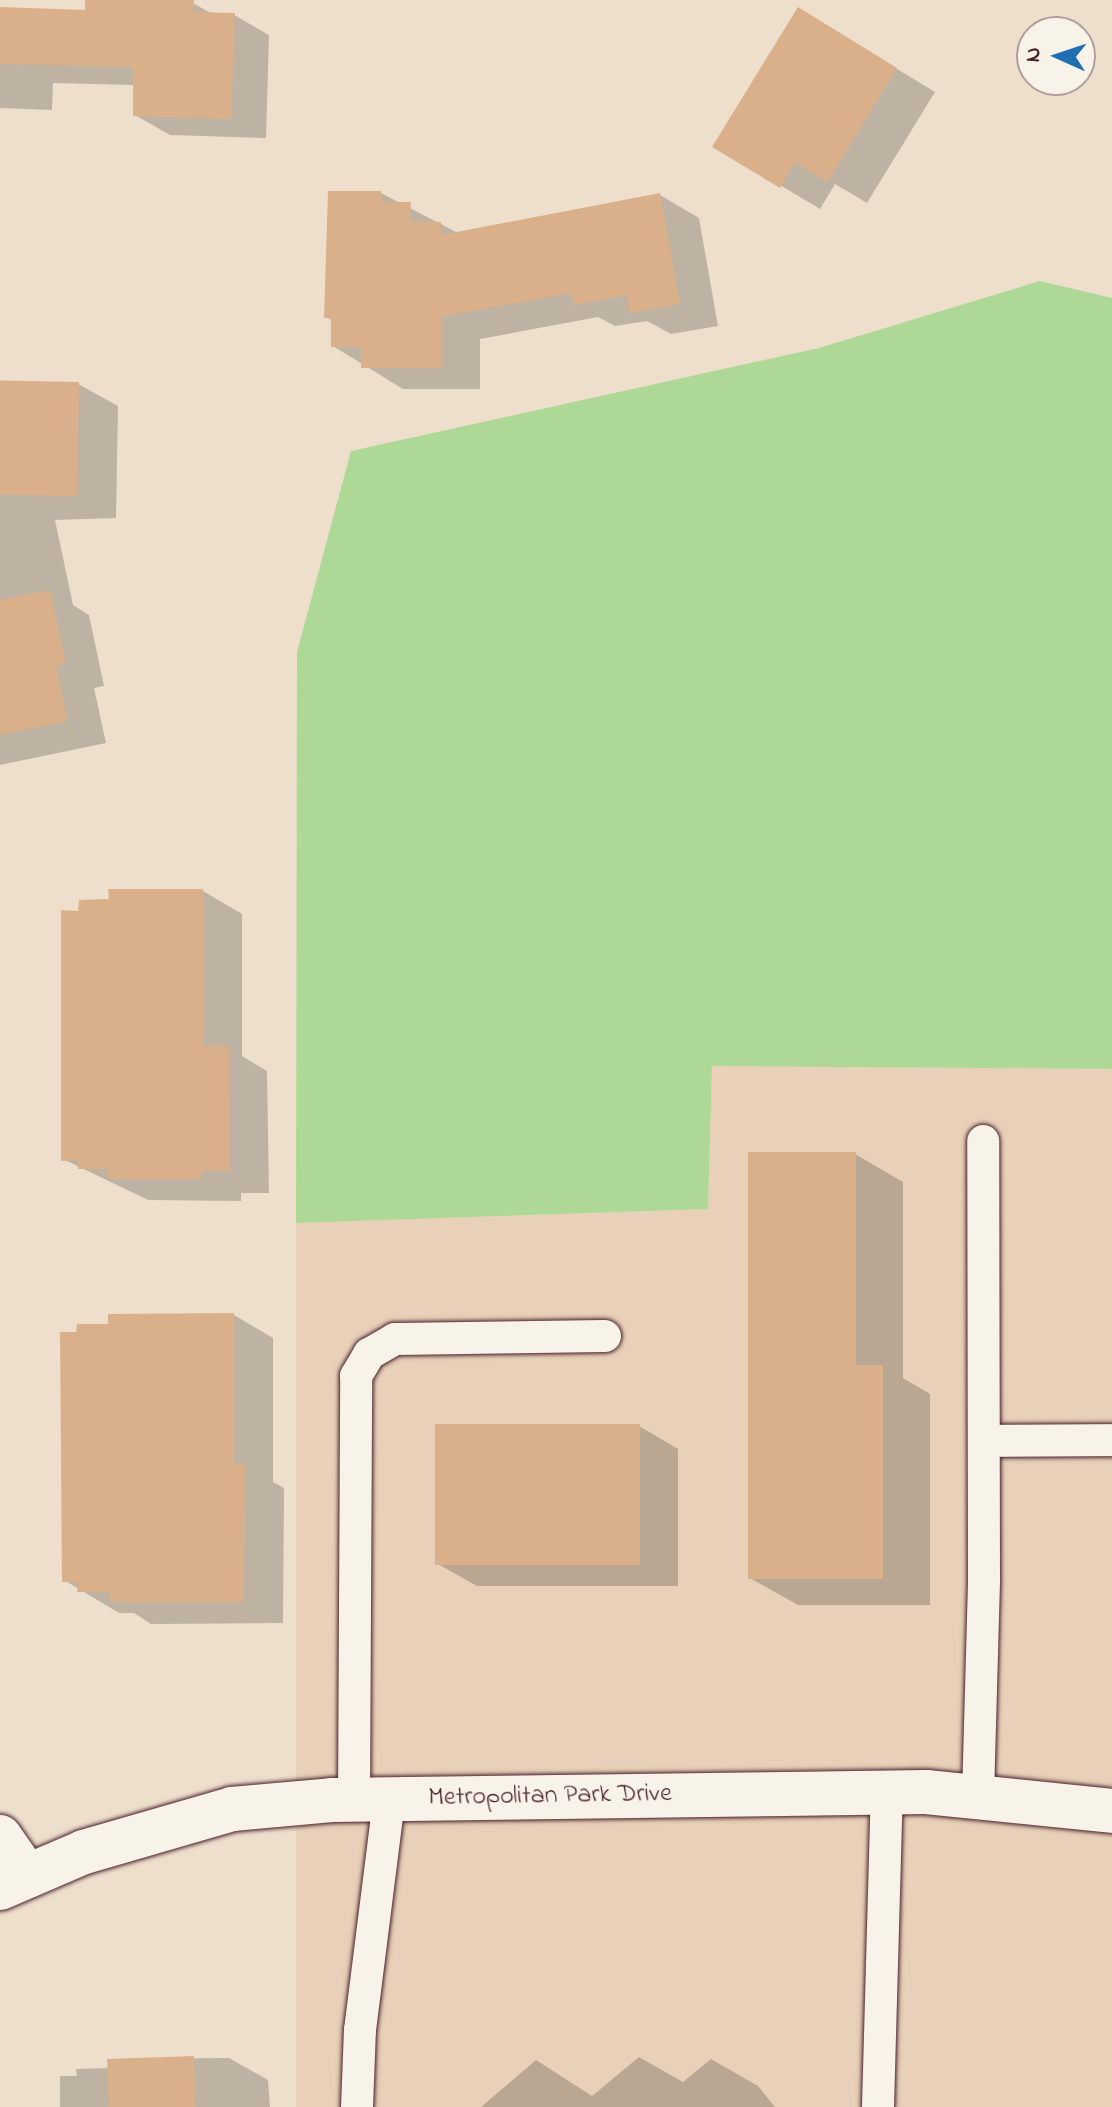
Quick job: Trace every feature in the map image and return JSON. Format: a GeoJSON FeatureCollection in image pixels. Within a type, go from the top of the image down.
{"type":"FeatureCollection","features":[{"type":"Feature","properties":{"kind":"street","name":"Metropolitan Park Drive"},"geometry":{"type":"LineString","coordinates":[[13,1882],[84,1852],[232,1809],[372,1800],[887,1793],[978,1797],[1112,1811]]}},
{"type":"Feature","properties":{"kind":"street"},"geometry":{"type":"LineString","coordinates":[[0,1837],[13,1882]]}},
{"type":"Feature","properties":{"kind":"lane"},"geometry":{"type":"LineString","coordinates":[[978,1797],[984,1441],[983,1141]]}},
{"type":"Feature","properties":{"kind":"lane"},"geometry":{"type":"LineString","coordinates":[[357,2107],[372,1800],[356,1376],[369,1354],[395,1339],[605,1336]]}},
{"type":"Feature","properties":{"kind":"lane"},"geometry":{"type":"LineString","coordinates":[[984,1441],[1112,1440]]}},
{"type":"Feature","properties":{"kind":"lane"},"geometry":{"type":"LineString","coordinates":[[878,2107],[887,1793]]}},
{"type":"Feature","properties":{"kind":"shaded area"},"geometry":{"type":"Polygon","coordinates":[[[712,1066],[1112,1069],[1112,2107],[296,2107],[296,1223],[708,1209],[712,1066]]]}},
{"type":"Feature","properties":{"kind":"green space"},"geometry":{"type":"Polygon","coordinates":[[[1040,281],[1112,298],[1112,1069],[712,1066],[708,1209],[296,1223],[297,652],[351,451],[819,348],[1040,281]]]}},
{"type":"Feature","properties":{"kind":"building"},"geometry":{"type":"Polygon","coordinates":[[[85,0],[194,0],[193,12],[235,13],[231,119],[133,116],[133,67],[0,64],[0,7],[85,10],[85,0]]]}},
{"type":"Feature","properties":{"kind":"building"},"geometry":{"type":"Polygon","coordinates":[[[798,7],[897,68],[827,182],[795,162],[780,188],[712,147],[798,7]]]}},
{"type":"Feature","properties":{"kind":"building"},"geometry":{"type":"Polygon","coordinates":[[[328,191],[381,191],[382,202],[411,202],[410,221],[441,222],[441,235],[660,193],[680,304],[629,313],[627,295],[574,305],[571,293],[441,317],[441,368],[361,368],[361,347],[331,347],[331,318],[324,318],[328,191]]]}},
{"type":"Feature","properties":{"kind":"building"},"geometry":{"type":"Polygon","coordinates":[[[0,381],[79,382],[77,496],[0,495],[0,381]]]}},
{"type":"Feature","properties":{"kind":"building"},"geometry":{"type":"Polygon","coordinates":[[[50,590],[66,664],[56,666],[68,721],[0,735],[0,600],[50,590]]]}},
{"type":"Feature","properties":{"kind":"building"},"geometry":{"type":"Polygon","coordinates":[[[108,889],[203,889],[203,1046],[229,1046],[230,1171],[202,1171],[202,1179],[107,1179],[107,1169],[78,1169],[78,1160],[61,1161],[61,910],[78,911],[79,900],[109,899],[108,889]]]}},
{"type":"Feature","properties":{"kind":"building"},"geometry":{"type":"Polygon","coordinates":[[[748,1152],[856,1152],[856,1365],[883,1365],[883,1579],[748,1579],[748,1152]]]}},
{"type":"Feature","properties":{"kind":"building"},"geometry":{"type":"Polygon","coordinates":[[[234,1313],[234,1464],[245,1464],[244,1602],[110,1602],[109,1592],[77,1592],[78,1582],[62,1582],[60,1332],[76,1332],[77,1324],[108,1324],[108,1314],[234,1313]]]}},
{"type":"Feature","properties":{"kind":"building"},"geometry":{"type":"Polygon","coordinates":[[[435,1424],[640,1424],[640,1565],[435,1565],[435,1424]]]}},
{"type":"Feature","properties":{"kind":"building"},"geometry":{"type":"Polygon","coordinates":[[[194,2056],[196,2107],[109,2107],[107,2059],[194,2056]]]}}]}
